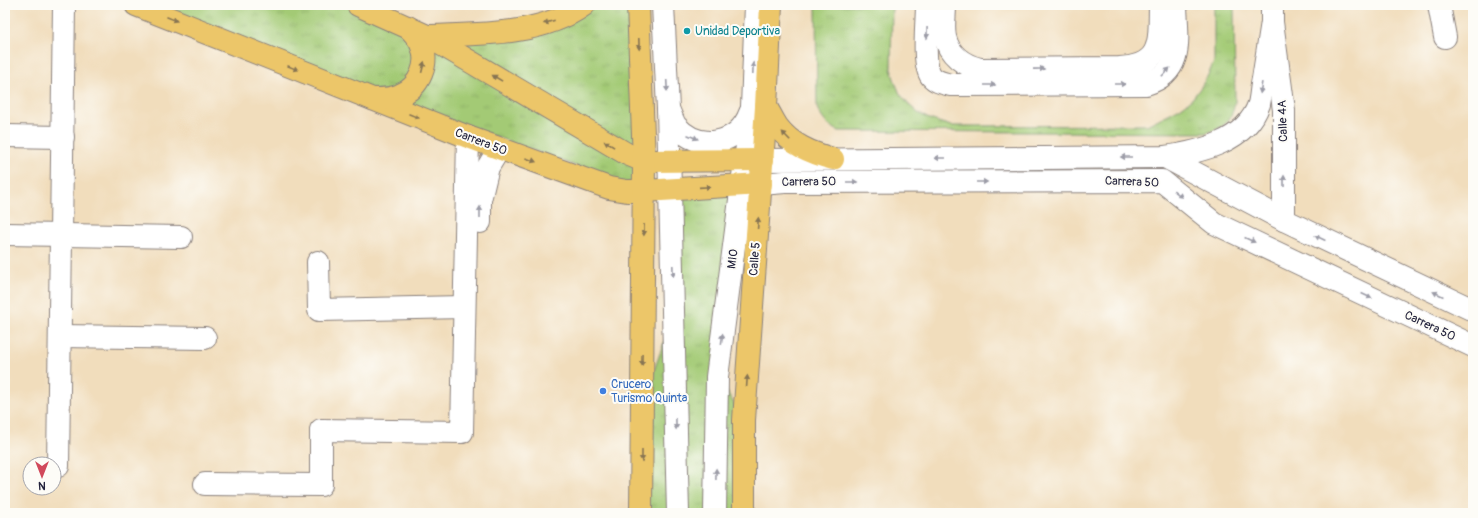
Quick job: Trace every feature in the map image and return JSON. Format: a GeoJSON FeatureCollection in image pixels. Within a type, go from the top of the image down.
{"type":"FeatureCollection","features":[{"type":"Feature","properties":{"kind":"main road","name":"Carrera 50"},"geometry":{"type":"LineString","coordinates":[[136,5],[499,149],[609,188],[627,191],[644,191],[751,184]]}},
{"type":"Feature","properties":{"kind":"main road","name":"Carrera 50"},"geometry":{"type":"LineString","coordinates":[[358,5],[427,36],[627,154],[644,161],[754,160]]}},
{"type":"Feature","properties":{"kind":"main road"},"geometry":{"type":"LineString","coordinates":[[427,36],[478,34],[527,28],[560,19],[584,5]]}},
{"type":"Feature","properties":{"kind":"main road"},"geometry":{"type":"LineString","coordinates":[[638,5],[644,161],[641,513]]}},
{"type":"Feature","properties":{"kind":"main road"},"geometry":{"type":"LineString","coordinates":[[771,5],[759,107],[793,142],[812,153],[833,159]]}},
{"type":"Feature","properties":{"kind":"main road"},"geometry":{"type":"LineString","coordinates":[[372,99],[385,99],[400,96],[408,91],[418,80],[424,66],[425,59],[417,36],[408,27]]}},
{"type":"Feature","properties":{"kind":"main road","name":"Calle 5"},"geometry":{"type":"LineString","coordinates":[[744,513],[744,420],[751,184]]}},
{"type":"Feature","properties":{"kind":"street"},"geometry":{"type":"LineString","coordinates":[[58,456],[64,5]]}},
{"type":"Feature","properties":{"kind":"street"},"geometry":{"type":"LineString","coordinates":[[663,5],[668,109],[678,513]]}},
{"type":"Feature","properties":{"kind":"street","name":"MIO"},"geometry":{"type":"LineString","coordinates":[[715,513],[718,378],[751,184],[759,107],[756,5]]}},
{"type":"Feature","properties":{"kind":"street"},"geometry":{"type":"LineString","coordinates":[[927,5],[926,65],[936,80],[951,85],[1146,84],[1155,82],[1167,73],[1175,60],[1177,52],[1176,5]]}},
{"type":"Feature","properties":{"kind":"street"},"geometry":{"type":"LineString","coordinates":[[945,5],[945,36],[949,47],[953,54],[962,62],[980,69],[1120,68],[1136,66],[1144,63],[1156,50],[1159,42],[1160,5]]}},
{"type":"Feature","properties":{"kind":"street"},"geometry":{"type":"LineString","coordinates":[[1439,5],[1445,37]]}},
{"type":"Feature","properties":{"kind":"street","name":"Calle 4A"},"geometry":{"type":"LineString","coordinates":[[1165,157],[1192,153],[1213,146],[1233,135],[1249,122],[1259,104],[1272,13]]}},
{"type":"Feature","properties":{"kind":"street","name":"Calle 4A"},"geometry":{"type":"LineString","coordinates":[[1272,13],[1284,110],[1284,220]]}},
{"type":"Feature","properties":{"kind":"street"},"geometry":{"type":"LineString","coordinates":[[668,109],[676,126],[690,138],[707,142],[723,140],[736,133],[759,107]]}},
{"type":"Feature","properties":{"kind":"street"},"geometry":{"type":"LineString","coordinates":[[5,136],[63,137]]}},
{"type":"Feature","properties":{"kind":"street"},"geometry":{"type":"LineString","coordinates":[[205,484],[321,486],[321,430],[462,432],[468,137]]}},
{"type":"Feature","properties":{"kind":"street"},"geometry":{"type":"LineString","coordinates":[[480,251],[480,200],[488,167],[499,149]]}},
{"type":"Feature","properties":{"kind":"street","name":"Carrera 50"},"geometry":{"type":"LineString","coordinates":[[754,160],[1165,157],[1284,220],[1473,310]]}},
{"type":"Feature","properties":{"kind":"street","name":"Carrera 50"},"geometry":{"type":"LineString","coordinates":[[751,184],[793,182],[1162,181],[1214,224],[1473,346]]}},
{"type":"Feature","properties":{"kind":"street"},"geometry":{"type":"LineString","coordinates":[[5,234],[181,237]]}},
{"type":"Feature","properties":{"kind":"street"},"geometry":{"type":"LineString","coordinates":[[318,262],[319,310],[464,307]]}},
{"type":"Feature","properties":{"kind":"street"},"geometry":{"type":"LineString","coordinates":[[60,336],[205,338]]}},
{"type":"Feature","properties":{"kind":"green space"},"geometry":{"type":"Polygon","coordinates":[[[136,5],[358,5],[458,35],[584,5],[638,5],[644,191],[136,5]]]}},
{"type":"Feature","properties":{"kind":"green space"},"geometry":{"type":"Polygon","coordinates":[[[816,5],[892,5],[891,69],[900,94],[918,113],[929,119],[951,126],[1147,125],[1180,108],[1192,99],[1201,87],[1214,62],[1214,5],[1234,5],[1235,103],[1229,120],[1218,129],[1206,133],[839,131],[831,127],[826,122],[817,108],[816,5]]]}},
{"type":"Feature","properties":{"kind":"green space"},"geometry":{"type":"Polygon","coordinates":[[[741,185],[718,377],[744,420],[744,513],[641,513],[642,403],[674,315],[670,190],[741,185]]]}},
{"type":"Feature","properties":{"kind":"place","name":"Unidad Deportiva"},"geometry":{"type":"Point","coordinates":[687,31]}},
{"type":"Feature","properties":{"kind":"place","name":"Crucero Turismo Quinta"},"geometry":{"type":"Point","coordinates":[603,391]}}]}
